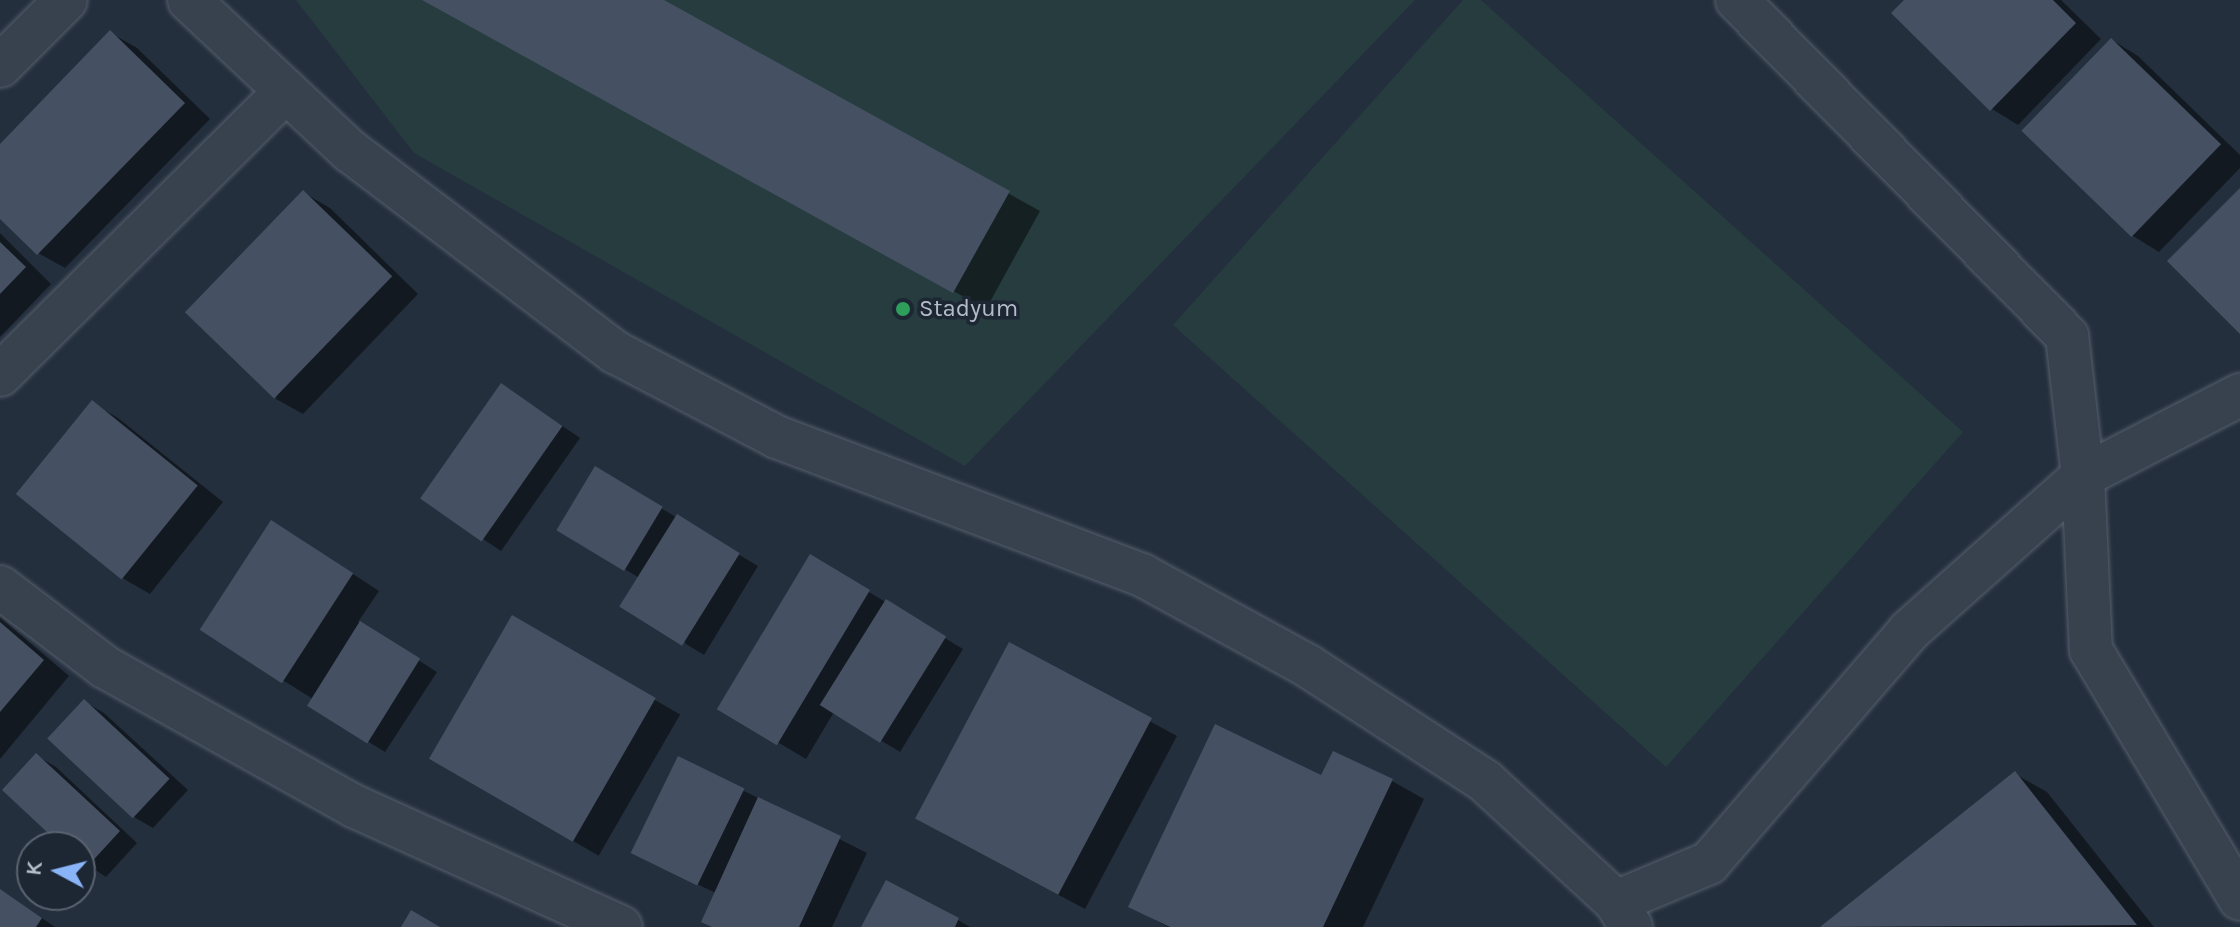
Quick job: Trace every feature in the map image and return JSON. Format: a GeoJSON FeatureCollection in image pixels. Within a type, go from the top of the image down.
{"type":"FeatureCollection","features":[{"type":"Feature","properties":{"kind":"street"},"geometry":{"type":"LineString","coordinates":[[0,66],[66,0]]}},
{"type":"Feature","properties":{"kind":"street"},"geometry":{"type":"LineString","coordinates":[[189,0],[350,151],[615,352],[777,437],[1142,575],[1280,651],[1485,781],[1624,914],[1709,863],[1909,631],[2083,476],[2240,395]]}},
{"type":"Feature","properties":{"kind":"street"},"geometry":{"type":"LineString","coordinates":[[1737,0],[2067,336],[2083,476],[2091,650],[2240,899]]}},
{"type":"Feature","properties":{"kind":"street"},"geometry":{"type":"LineString","coordinates":[[0,375],[286,91]]}},
{"type":"Feature","properties":{"kind":"street"},"geometry":{"type":"LineString","coordinates":[[0,587],[105,667],[354,806],[621,927]]}},
{"type":"Feature","properties":{"kind":"street"},"geometry":{"type":"LineString","coordinates":[[2227,927],[2240,917]]}},
{"type":"Feature","properties":{"kind":"green space","name":"Stadyum"},"geometry":{"type":"Polygon","coordinates":[[[296,0],[1415,0],[965,466],[414,153],[296,0]]]}},
{"type":"Feature","properties":{"kind":"green space"},"geometry":{"type":"Polygon","coordinates":[[[1463,0],[1481,0],[1963,432],[1666,767],[1173,325],[1463,0]]]}},
{"type":"Feature","properties":{"kind":"building"},"geometry":{"type":"Polygon","coordinates":[[[422,0],[664,0],[1010,191],[953,293],[422,0]]]}},
{"type":"Feature","properties":{"kind":"building"},"geometry":{"type":"Polygon","coordinates":[[[1904,0],[2053,0],[2076,23],[1990,111],[1891,13],[1904,0]]]}},
{"type":"Feature","properties":{"kind":"building"},"geometry":{"type":"Polygon","coordinates":[[[110,30],[185,103],[37,255],[0,219],[0,144],[110,30]]]}},
{"type":"Feature","properties":{"kind":"building"},"geometry":{"type":"Polygon","coordinates":[[[2111,38],[2221,144],[2131,237],[2021,131],[2111,38]]]}},
{"type":"Feature","properties":{"kind":"building"},"geometry":{"type":"Polygon","coordinates":[[[2240,188],[2240,334],[2167,261],[2240,188]]]}},
{"type":"Feature","properties":{"kind":"building"},"geometry":{"type":"Polygon","coordinates":[[[303,190],[392,276],[274,398],[185,312],[303,190]]]}},
{"type":"Feature","properties":{"kind":"building"},"geometry":{"type":"Polygon","coordinates":[[[0,242],[26,267],[0,294],[0,242]]]}},
{"type":"Feature","properties":{"kind":"building"},"geometry":{"type":"Polygon","coordinates":[[[501,383],[562,426],[482,542],[420,499],[501,383]]]}},
{"type":"Feature","properties":{"kind":"building"},"geometry":{"type":"Polygon","coordinates":[[[92,400],[198,486],[122,580],[16,494],[92,400]]]}},
{"type":"Feature","properties":{"kind":"building"},"geometry":{"type":"Polygon","coordinates":[[[595,466],[663,507],[624,571],[556,530],[595,466]]]}},
{"type":"Feature","properties":{"kind":"building"},"geometry":{"type":"Polygon","coordinates":[[[677,514],[740,553],[682,646],[619,606],[677,514]]]}},
{"type":"Feature","properties":{"kind":"building"},"geometry":{"type":"Polygon","coordinates":[[[271,520],[353,573],[282,683],[200,630],[271,520]]]}},
{"type":"Feature","properties":{"kind":"building"},"geometry":{"type":"Polygon","coordinates":[[[810,554],[870,590],[777,745],[717,709],[810,554]]]}},
{"type":"Feature","properties":{"kind":"building"},"geometry":{"type":"Polygon","coordinates":[[[886,599],[946,637],[880,743],[820,705],[886,599]]]}},
{"type":"Feature","properties":{"kind":"building"},"geometry":{"type":"Polygon","coordinates":[[[512,615],[656,698],[573,842],[429,759],[512,615]]]}},
{"type":"Feature","properties":{"kind":"building"},"geometry":{"type":"Polygon","coordinates":[[[360,621],[420,659],[367,743],[307,706],[360,621]]]}},
{"type":"Feature","properties":{"kind":"building"},"geometry":{"type":"Polygon","coordinates":[[[0,622],[44,660],[0,712],[0,622]]]}},
{"type":"Feature","properties":{"kind":"building"},"geometry":{"type":"Polygon","coordinates":[[[1009,642],[1152,718],[1058,895],[915,819],[1009,642]]]}},
{"type":"Feature","properties":{"kind":"building"},"geometry":{"type":"Polygon","coordinates":[[[84,699],[170,779],[133,818],[47,738],[84,699]]]}},
{"type":"Feature","properties":{"kind":"building"},"geometry":{"type":"Polygon","coordinates":[[[1215,724],[1321,775],[1333,751],[1393,779],[1323,927],[1170,927],[1128,907],[1215,724]]]}},
{"type":"Feature","properties":{"kind":"building"},"geometry":{"type":"Polygon","coordinates":[[[36,753],[120,831],[96,857],[96,831],[46,831],[2,790],[36,753]]]}},
{"type":"Feature","properties":{"kind":"building"},"geometry":{"type":"Polygon","coordinates":[[[678,756],[745,788],[697,886],[631,853],[678,756]]]}},
{"type":"Feature","properties":{"kind":"building"},"geometry":{"type":"Polygon","coordinates":[[[2015,771],[2137,925],[1820,927],[2015,771]]]}},
{"type":"Feature","properties":{"kind":"building"},"geometry":{"type":"Polygon","coordinates":[[[758,797],[841,836],[799,927],[712,927],[701,922],[758,797]]]}},
{"type":"Feature","properties":{"kind":"building"},"geometry":{"type":"Polygon","coordinates":[[[886,880],[959,918],[955,927],[861,927],[886,880]]]}},
{"type":"Feature","properties":{"kind":"building"},"geometry":{"type":"Polygon","coordinates":[[[0,889],[16,900],[16,911],[32,911],[42,918],[36,927],[0,927],[0,889]]]}},
{"type":"Feature","properties":{"kind":"building"},"geometry":{"type":"Polygon","coordinates":[[[411,910],[440,927],[401,927],[411,910]]]}},
{"type":"Feature","properties":{"kind":"place","name":"Stadyum"},"geometry":{"type":"Point","coordinates":[903,309]}}]}
